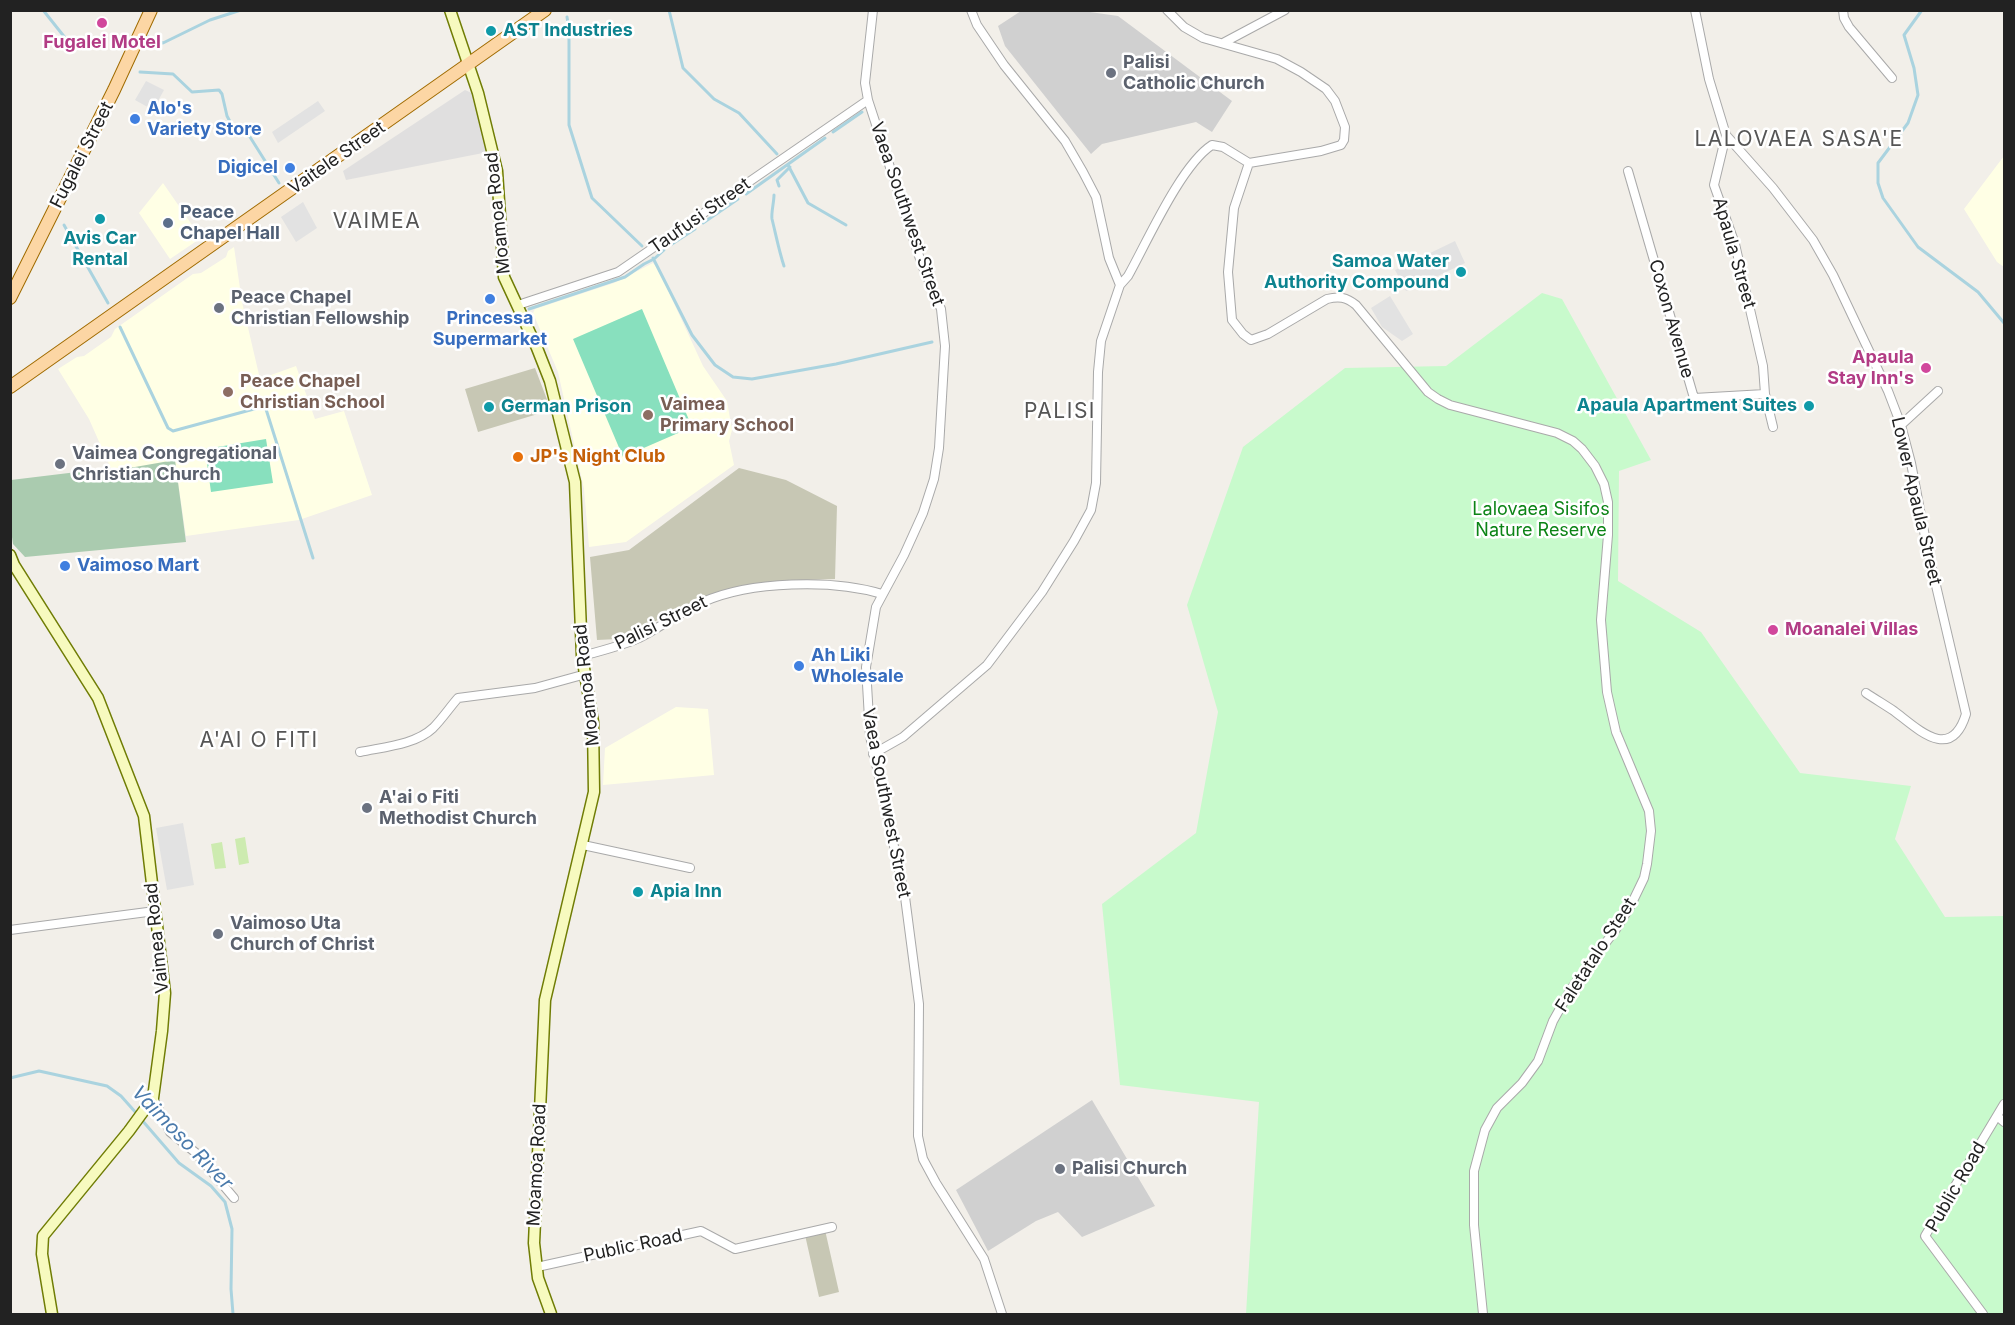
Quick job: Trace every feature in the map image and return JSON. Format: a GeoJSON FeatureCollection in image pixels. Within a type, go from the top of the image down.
{"type":"FeatureCollection","features":[{"type":"Feature","properties":{"kind":"main road","name":"Fugalei Street"},"geometry":{"type":"LineString","coordinates":[[10,298],[114,90],[151,10]]}},
{"type":"Feature","properties":{"kind":"main road","name":"Vaitele Street"},"geometry":{"type":"LineString","coordinates":[[10,387],[545,10]]}},
{"type":"Feature","properties":{"kind":"main road"},"geometry":{"type":"LineString","coordinates":[[10,377],[52,359]]}},
{"type":"Feature","properties":{"kind":"street","name":"Moamoa Road"},"geometry":{"type":"LineString","coordinates":[[450,10],[470,64],[496,171],[504,277],[550,381],[575,482],[582,656],[593,722],[594,792],[544,1000],[534,1243],[543,1293],[551,1314]]}},
{"type":"Feature","properties":{"kind":"street","name":"Vaea Southwest Street"},"geometry":{"type":"LineString","coordinates":[[873,10],[865,75],[868,100],[922,265],[941,309],[945,346],[939,448],[934,479],[923,513],[904,555],[876,607],[866,667],[868,718],[873,754],[905,897],[919,1004],[918,1136],[923,1160],[984,1259],[1002,1314]]}},
{"type":"Feature","properties":{"kind":"street"},"geometry":{"type":"LineString","coordinates":[[971,10],[977,25],[1004,65],[1065,141],[1083,171],[1096,197],[1109,258],[1120,285]]}},
{"type":"Feature","properties":{"kind":"street"},"geometry":{"type":"LineString","coordinates":[[873,754],[903,737],[987,665],[1042,591],[1091,510],[1096,483],[1098,372],[1101,341],[1120,285],[1128,276],[1179,183],[1196,158],[1212,145],[1223,147],[1249,163],[1321,151],[1341,145],[1344,140],[1345,127],[1335,100],[1326,89],[1277,59],[1203,38],[1184,27],[1167,10]]}},
{"type":"Feature","properties":{"kind":"street"},"geometry":{"type":"LineString","coordinates":[[1223,43],[1285,10]]}},
{"type":"Feature","properties":{"kind":"street"},"geometry":{"type":"LineString","coordinates":[[1695,10],[1708,79],[1726,135]]}},
{"type":"Feature","properties":{"kind":"street"},"geometry":{"type":"LineString","coordinates":[[1843,10],[1849,27],[1892,78]]}},
{"type":"Feature","properties":{"kind":"street","name":"Taufusi Street"},"geometry":{"type":"LineString","coordinates":[[518,305],[618,272],[868,100]]}},
{"type":"Feature","properties":{"kind":"street","name":"Apaula Street"},"geometry":{"type":"LineString","coordinates":[[1726,135],[1714,185],[1735,244],[1763,366],[1765,394],[1773,427]]}},
{"type":"Feature","properties":{"kind":"street","name":"Lower Apaula Street"},"geometry":{"type":"LineString","coordinates":[[1726,135],[1773,188],[1823,257],[1888,391],[1901,425],[1911,464],[1948,643],[1966,714],[1962,727],[1955,735],[1945,739],[1929,737],[1866,693]]}},
{"type":"Feature","properties":{"kind":"street","name":"Faletatalo Steet"},"geometry":{"type":"LineString","coordinates":[[1249,163],[1234,208],[1228,272],[1232,320],[1243,334],[1251,340],[1268,334],[1327,299],[1338,297],[1348,299],[1356,305],[1428,392],[1450,405],[1541,428],[1573,441],[1595,466],[1605,484],[1608,524],[1601,620],[1607,692],[1616,732],[1649,811],[1650,848],[1644,878],[1631,905],[1571,989],[1553,1021],[1538,1061],[1522,1083],[1497,1108],[1485,1130],[1474,1171],[1474,1225],[1483,1314]]}},
{"type":"Feature","properties":{"kind":"street","name":"Coxon Avenue"},"geometry":{"type":"LineString","coordinates":[[1628,171],[1694,398],[1765,394]]}},
{"type":"Feature","properties":{"kind":"street"},"geometry":{"type":"LineString","coordinates":[[1901,425],[1938,391]]}},
{"type":"Feature","properties":{"kind":"street","name":"Vaimea Road"},"geometry":{"type":"LineString","coordinates":[[10,555],[98,698],[144,816],[165,993],[162,1031],[149,1103],[129,1131],[43,1236],[42,1254],[52,1314]]}},
{"type":"Feature","properties":{"kind":"street","name":"Palisi Street"},"geometry":{"type":"LineString","coordinates":[[582,656],[638,638],[704,601],[735,592],[793,585],[861,587],[882,594]]}},
{"type":"Feature","properties":{"kind":"street"},"geometry":{"type":"LineString","coordinates":[[360,752],[422,736],[432,729],[458,698],[535,688],[586,674]]}},
{"type":"Feature","properties":{"kind":"street"},"geometry":{"type":"LineString","coordinates":[[583,845],[690,868]]}},
{"type":"Feature","properties":{"kind":"street"},"geometry":{"type":"LineString","coordinates":[[10,930],[155,911]]}},
{"type":"Feature","properties":{"kind":"street"},"geometry":{"type":"LineString","coordinates":[[149,1103],[170,1132],[196,1153],[234,1198]]}},
{"type":"Feature","properties":{"kind":"street","name":"Public Road"},"geometry":{"type":"LineString","coordinates":[[1983,1314],[1925,1236],[2004,1104]]}},
{"type":"Feature","properties":{"kind":"street"},"geometry":{"type":"LineString","coordinates":[[1997,1116],[2004,1122]]}},
{"type":"Feature","properties":{"kind":"street","name":"Public Road"},"geometry":{"type":"LineString","coordinates":[[537,1267],[701,1231],[735,1249],[832,1227]]}},
{"type":"Feature","properties":{"kind":"shaded area","name":"Palisi Catholic Church"},"geometry":{"type":"Polygon","coordinates":[[[1021,11],[1083,11],[1118,16],[1232,101],[1212,132],[1196,122],[1102,144],[1091,154],[1005,46],[998,26],[1021,11]]]}},
{"type":"Feature","properties":{"kind":"shaded area"},"geometry":{"type":"Polygon","coordinates":[[[146,81],[164,90],[153,110],[135,100],[146,81]]]}},
{"type":"Feature","properties":{"kind":"shaded area"},"geometry":{"type":"Polygon","coordinates":[[[465,90],[474,94],[488,152],[346,180],[343,171],[465,90]]]}},
{"type":"Feature","properties":{"kind":"shaded area"},"geometry":{"type":"Polygon","coordinates":[[[318,101],[325,111],[278,143],[272,132],[318,101]]]}},
{"type":"Feature","properties":{"kind":"shaded area"},"geometry":{"type":"Polygon","coordinates":[[[2004,156],[2004,267],[1997,262],[1964,209],[2004,156]]]}},
{"type":"Feature","properties":{"kind":"shaded area","name":"Peace Chapel Hall"},"geometry":{"type":"Polygon","coordinates":[[[163,183],[201,238],[170,259],[139,213],[163,183]]]}},
{"type":"Feature","properties":{"kind":"shaded area"},"geometry":{"type":"Polygon","coordinates":[[[303,202],[317,228],[296,242],[281,217],[303,202]]]}},
{"type":"Feature","properties":{"kind":"shaded area"},"geometry":{"type":"Polygon","coordinates":[[[1455,241],[1465,263],[1406,291],[1395,270],[1455,241]]]}},
{"type":"Feature","properties":{"kind":"shaded area"},"geometry":{"type":"Polygon","coordinates":[[[234,247],[242,302],[260,379],[296,366],[315,419],[344,411],[372,495],[299,520],[186,536],[175,461],[112,471],[89,419],[58,369],[77,357],[84,356],[111,337],[115,329],[193,274],[201,273],[226,257],[228,251],[234,247]]]}},
{"type":"Feature","properties":{"kind":"shaded area","name":"Vaimea Primary School"},"geometry":{"type":"Polygon","coordinates":[[[653,263],[659,271],[703,366],[727,401],[732,430],[729,441],[734,465],[626,542],[589,547],[584,489],[558,372],[533,313],[535,309],[614,283],[653,263]]]}},
{"type":"Feature","properties":{"kind":"shaded area"},"geometry":{"type":"Polygon","coordinates":[[[1390,296],[1413,334],[1402,341],[1382,327],[1371,308],[1390,296]]]}},
{"type":"Feature","properties":{"kind":"shaded area"},"geometry":{"type":"Polygon","coordinates":[[[535,368],[551,410],[478,432],[465,389],[535,368]]]}},
{"type":"Feature","properties":{"kind":"shaded area","name":"Vaimea Congregational Christian Church"},"geometry":{"type":"Polygon","coordinates":[[[175,460],[186,542],[25,557],[13,544],[10,523],[11,480],[110,468],[112,471],[175,460]]]}},
{"type":"Feature","properties":{"kind":"shaded area"},"geometry":{"type":"Polygon","coordinates":[[[739,468],[786,480],[837,506],[835,579],[780,581],[749,585],[708,596],[618,639],[597,640],[590,557],[629,550],[739,468]]]}},
{"type":"Feature","properties":{"kind":"shaded area"},"geometry":{"type":"Polygon","coordinates":[[[676,707],[708,709],[714,775],[603,785],[605,748],[676,707]]]}},
{"type":"Feature","properties":{"kind":"shaded area"},"geometry":{"type":"Polygon","coordinates":[[[183,823],[194,885],[167,890],[156,828],[183,823]]]}},
{"type":"Feature","properties":{"kind":"shaded area","name":"Palisi Church"},"geometry":{"type":"Polygon","coordinates":[[[1092,1100],[1155,1206],[1082,1237],[1058,1212],[1036,1221],[988,1251],[956,1190],[1092,1100]]]}},
{"type":"Feature","properties":{"kind":"shaded area"},"geometry":{"type":"Polygon","coordinates":[[[825,1230],[839,1292],[819,1297],[805,1235],[825,1230]]]}},
{"type":"Feature","properties":{"kind":"green space","name":"Lalovaea Sisifos Nature Reserve"},"geometry":{"type":"Polygon","coordinates":[[[1542,293],[1562,299],[1651,460],[1619,471],[1618,581],[1701,632],[1800,773],[1911,786],[1895,839],[1945,917],[2004,916],[2004,1314],[1246,1314],[1259,1102],[1120,1085],[1102,904],[1196,833],[1218,712],[1187,605],[1243,447],[1345,368],[1446,366],[1542,293]]]}},
{"type":"Feature","properties":{"kind":"green space"},"geometry":{"type":"Polygon","coordinates":[[[642,309],[692,427],[623,457],[573,339],[642,309]]]}},
{"type":"Feature","properties":{"kind":"green space"},"geometry":{"type":"Polygon","coordinates":[[[266,439],[273,483],[211,492],[205,449],[266,439]]]}},
{"type":"Feature","properties":{"kind":"green space"},"geometry":{"type":"Polygon","coordinates":[[[245,837],[249,863],[239,865],[235,839],[245,837]]]}},
{"type":"Feature","properties":{"kind":"green space"},"geometry":{"type":"Polygon","coordinates":[[[222,842],[226,868],[215,869],[211,844],[222,842]]]}},
{"type":"Feature","properties":{"kind":"waterway"},"geometry":{"type":"LineString","coordinates":[[43,10],[74,49]]}},
{"type":"Feature","properties":{"kind":"waterway"},"geometry":{"type":"LineString","coordinates":[[148,37],[163,43],[210,20],[241,10]]}},
{"type":"Feature","properties":{"kind":"waterway"},"geometry":{"type":"LineString","coordinates":[[669,10],[683,68],[714,99],[739,113],[777,154]]}},
{"type":"Feature","properties":{"kind":"waterway"},"geometry":{"type":"LineString","coordinates":[[1922,10],[1904,35],[1914,68],[1918,95],[1908,123],[1878,163],[1878,183],[1883,198],[1918,247],[1978,292],[2004,323]]}},
{"type":"Feature","properties":{"kind":"waterway"},"geometry":{"type":"LineString","coordinates":[[567,17],[569,125],[592,198],[642,246]]}},
{"type":"Feature","properties":{"kind":"waterway"},"geometry":{"type":"LineString","coordinates":[[140,72],[173,74],[192,92],[219,90],[227,116],[234,129],[250,137],[279,183]]}},
{"type":"Feature","properties":{"kind":"waterway"},"geometry":{"type":"LineString","coordinates":[[833,132],[862,112]]}},
{"type":"Feature","properties":{"kind":"waterway"},"geometry":{"type":"LineString","coordinates":[[746,194],[825,138]]}},
{"type":"Feature","properties":{"kind":"waterway"},"geometry":{"type":"LineString","coordinates":[[788,165],[808,203],[846,225]]}},
{"type":"Feature","properties":{"kind":"waterway"},"geometry":{"type":"LineString","coordinates":[[779,186],[777,180],[790,167]]}},
{"type":"Feature","properties":{"kind":"waterway"},"geometry":{"type":"LineString","coordinates":[[774,195],[772,219],[784,266]]}},
{"type":"Feature","properties":{"kind":"waterway"},"geometry":{"type":"LineString","coordinates":[[703,223],[738,199]]}},
{"type":"Feature","properties":{"kind":"waterway"},"geometry":{"type":"LineString","coordinates":[[64,225],[108,303]]}},
{"type":"Feature","properties":{"kind":"waterway"},"geometry":{"type":"LineString","coordinates":[[672,244],[695,229]]}},
{"type":"Feature","properties":{"kind":"waterway"},"geometry":{"type":"LineString","coordinates":[[529,309],[625,277],[664,250]]}},
{"type":"Feature","properties":{"kind":"waterway"},"geometry":{"type":"LineString","coordinates":[[653,258],[692,335],[715,365],[733,377],[752,379],[836,364],[932,342]]}},
{"type":"Feature","properties":{"kind":"waterway"},"geometry":{"type":"LineString","coordinates":[[120,327],[168,428],[173,431],[265,406],[313,558]]}},
{"type":"Feature","properties":{"kind":"waterway","name":"Vaimoso River"},"geometry":{"type":"LineString","coordinates":[[10,1078],[39,1071],[107,1086],[121,1096],[137,1114]]}},
{"type":"Feature","properties":{"kind":"waterway","name":"Vaimoso River"},"geometry":{"type":"LineString","coordinates":[[141,1119],[179,1163],[211,1186],[225,1202],[232,1229],[233,1314]]}},
{"type":"Feature","properties":{"kind":"place","name":"Fugalei Motel"},"geometry":{"type":"Point","coordinates":[102,23]}},
{"type":"Feature","properties":{"kind":"place","name":"AST Industries"},"geometry":{"type":"Point","coordinates":[491,31]}},
{"type":"Feature","properties":{"kind":"place","name":"Palisi Catholic Church"},"geometry":{"type":"Point","coordinates":[1111,73]}},
{"type":"Feature","properties":{"kind":"place","name":"Alo's Variety Store"},"geometry":{"type":"Point","coordinates":[135,119]}},
{"type":"Feature","properties":{"kind":"place","name":"Digicel"},"geometry":{"type":"Point","coordinates":[290,168]}},
{"type":"Feature","properties":{"kind":"place","name":"Avis Car Rental"},"geometry":{"type":"Point","coordinates":[100,219]}},
{"type":"Feature","properties":{"kind":"place","name":"Peace Chapel Hall"},"geometry":{"type":"Point","coordinates":[168,223]}},
{"type":"Feature","properties":{"kind":"place","name":"Samoa Water Authority Compound"},"geometry":{"type":"Point","coordinates":[1461,272]}},
{"type":"Feature","properties":{"kind":"place","name":"Princessa Supermarket"},"geometry":{"type":"Point","coordinates":[490,299]}},
{"type":"Feature","properties":{"kind":"place","name":"Peace Chapel Christian Fellowship"},"geometry":{"type":"Point","coordinates":[219,308]}},
{"type":"Feature","properties":{"kind":"place","name":"Apaula Stay Inn's"},"geometry":{"type":"Point","coordinates":[1926,368]}},
{"type":"Feature","properties":{"kind":"place","name":"Peace Chapel Christian School"},"geometry":{"type":"Point","coordinates":[228,392]}},
{"type":"Feature","properties":{"kind":"place","name":"Apaula Apartment Suites"},"geometry":{"type":"Point","coordinates":[1809,406]}},
{"type":"Feature","properties":{"kind":"place","name":"German Prison"},"geometry":{"type":"Point","coordinates":[489,407]}},
{"type":"Feature","properties":{"kind":"place","name":"Vaimea Primary School"},"geometry":{"type":"Point","coordinates":[648,415]}},
{"type":"Feature","properties":{"kind":"place","name":"JP's Night Club"},"geometry":{"type":"Point","coordinates":[518,457]}},
{"type":"Feature","properties":{"kind":"place","name":"Vaimea Congregational Christian Church"},"geometry":{"type":"Point","coordinates":[60,464]}},
{"type":"Feature","properties":{"kind":"place","name":"Vaimoso Mart"},"geometry":{"type":"Point","coordinates":[65,566]}},
{"type":"Feature","properties":{"kind":"place","name":"Moanalei Villas"},"geometry":{"type":"Point","coordinates":[1773,630]}},
{"type":"Feature","properties":{"kind":"place","name":"Ah Liki Wholesale"},"geometry":{"type":"Point","coordinates":[799,666]}},
{"type":"Feature","properties":{"kind":"place","name":"A'ai o Fiti Methodist Church"},"geometry":{"type":"Point","coordinates":[367,808]}},
{"type":"Feature","properties":{"kind":"place","name":"Apia Inn"},"geometry":{"type":"Point","coordinates":[638,892]}},
{"type":"Feature","properties":{"kind":"place","name":"Vaimoso Uta Church of Christ"},"geometry":{"type":"Point","coordinates":[218,934]}},
{"type":"Feature","properties":{"kind":"place","name":"Palisi Church"},"geometry":{"type":"Point","coordinates":[1060,1169]}},
{"type":"Feature","properties":{"kind":"district","name":"LALOVAEA SASA'E"},"geometry":{"type":"Point","coordinates":[1799,140]}},
{"type":"Feature","properties":{"kind":"district","name":"VAIMEA"},"geometry":{"type":"Point","coordinates":[377,222]}},
{"type":"Feature","properties":{"kind":"district","name":"PALISI"},"geometry":{"type":"Point","coordinates":[1060,412]}},
{"type":"Feature","properties":{"kind":"district","name":"A'AI O FITI"},"geometry":{"type":"Point","coordinates":[259,741]}}]}
